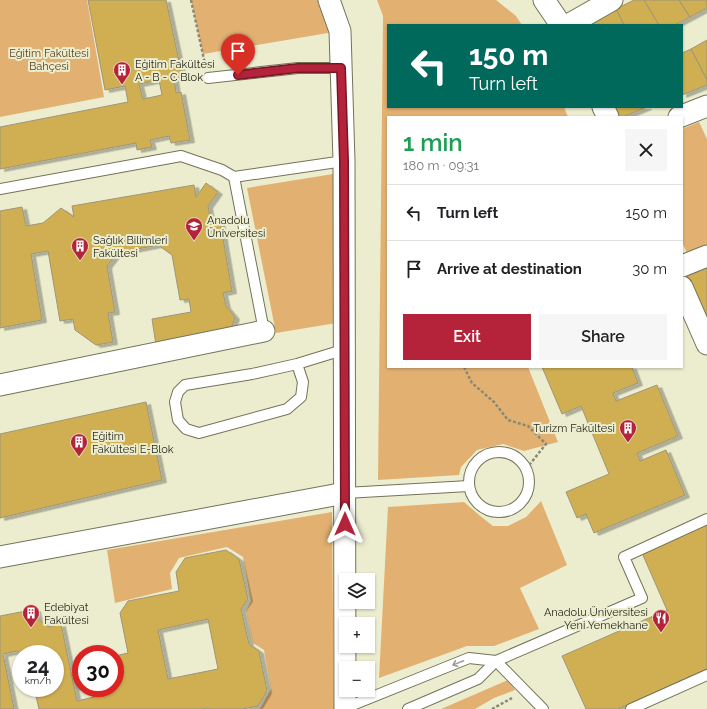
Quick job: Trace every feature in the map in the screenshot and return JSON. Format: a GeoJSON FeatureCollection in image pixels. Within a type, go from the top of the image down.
{"type":"FeatureCollection","features":[{"type":"Feature","properties":{"kind":"street"},"geometry":{"type":"LineString","coordinates":[[329,0],[340,31],[344,161],[345,708]]}},
{"type":"Feature","properties":{"kind":"street"},"geometry":{"type":"LineString","coordinates":[[544,0],[560,24]]}},
{"type":"Feature","properties":{"kind":"street"},"geometry":{"type":"LineString","coordinates":[[570,24],[612,0]]}},
{"type":"Feature","properties":{"kind":"street"},"geometry":{"type":"LineString","coordinates":[[683,116],[705,112]]}},
{"type":"Feature","properties":{"kind":"street"},"geometry":{"type":"LineString","coordinates":[[683,266],[707,256]]}},
{"type":"Feature","properties":{"kind":"street"},"geometry":{"type":"LineString","coordinates":[[683,289],[707,344]]}},
{"type":"Feature","properties":{"kind":"street"},"geometry":{"type":"LineString","coordinates":[[0,384],[264,331]]}},
{"type":"Feature","properties":{"kind":"street"},"geometry":{"type":"LineString","coordinates":[[0,557],[344,493]]}},
{"type":"Feature","properties":{"kind":"lane"},"geometry":{"type":"LineString","coordinates":[[208,78],[298,68],[341,68]]}},
{"type":"Feature","properties":{"kind":"lane"},"geometry":{"type":"LineString","coordinates":[[0,189],[182,156],[222,170],[234,177],[344,161]]}},
{"type":"Feature","properties":{"kind":"lane"},"geometry":{"type":"LineString","coordinates":[[234,177],[264,331]]}},
{"type":"Feature","properties":{"kind":"lane"},"geometry":{"type":"LineString","coordinates":[[297,364],[303,382],[301,396],[287,409],[199,433],[186,429],[178,420],[175,402],[178,392],[185,385],[252,374],[297,364],[344,351]]}},
{"type":"Feature","properties":{"kind":"lane"},"geometry":{"type":"LineString","coordinates":[[501,452],[511,455],[520,461],[526,469],[529,479],[528,489],[524,499],[517,506],[508,511],[497,512],[487,510],[478,504],[472,496],[469,486],[470,476],[474,466],[481,458],[490,454],[501,452]]}},
{"type":"Feature","properties":{"kind":"lane"},"geometry":{"type":"LineString","coordinates":[[344,493],[469,486]]}},
{"type":"Feature","properties":{"kind":"lane"},"geometry":{"type":"LineString","coordinates":[[408,709],[478,680],[496,661],[642,598],[624,556],[707,519]]}},
{"type":"Feature","properties":{"kind":"lane"},"geometry":{"type":"LineString","coordinates":[[345,708],[469,658],[496,661],[543,709]]}},
{"type":"Feature","properties":{"kind":"lane"},"geometry":{"type":"LineString","coordinates":[[631,709],[707,675]]}},
{"type":"Feature","properties":{"kind":"path"},"geometry":{"type":"LineString","coordinates":[[191,0],[208,78]]}},
{"type":"Feature","properties":{"kind":"path"},"geometry":{"type":"LineString","coordinates":[[464,368],[472,383],[494,402],[508,420],[528,426],[546,444],[526,469]]}},
{"type":"Feature","properties":{"kind":"path"},"geometry":{"type":"LineString","coordinates":[[492,709],[525,692]]}},
{"type":"Feature","properties":{"kind":"green space","name":"Eğitim Fakültesi Bahçesi"},"geometry":{"type":"Polygon","coordinates":[[[0,0],[87,0],[104,97],[0,117],[0,0]]]}},
{"type":"Feature","properties":{"kind":"green space"},"geometry":{"type":"Polygon","coordinates":[[[191,0],[329,0],[340,31],[203,54],[191,0]]]}},
{"type":"Feature","properties":{"kind":"green space"},"geometry":{"type":"Polygon","coordinates":[[[377,0],[496,0],[516,16],[521,24],[387,24],[387,108],[564,108],[568,116],[387,116],[387,368],[528,368],[558,442],[524,451],[503,444],[477,450],[461,467],[459,475],[378,480],[383,16],[377,0]]]}},
{"type":"Feature","properties":{"kind":"green space"},"geometry":{"type":"Polygon","coordinates":[[[699,122],[707,139],[707,245],[687,253],[683,244],[683,129],[699,122]]]}},
{"type":"Feature","properties":{"kind":"green space"},"geometry":{"type":"Polygon","coordinates":[[[333,174],[336,323],[276,333],[247,188],[333,174]]]}},
{"type":"Feature","properties":{"kind":"green space"},"geometry":{"type":"Polygon","coordinates":[[[541,501],[567,565],[520,588],[539,629],[494,646],[467,646],[379,678],[388,507],[464,502],[493,526],[508,526],[526,517],[541,501]]]}},
{"type":"Feature","properties":{"kind":"green space"},"geometry":{"type":"Polygon","coordinates":[[[332,512],[334,709],[260,709],[271,689],[264,650],[253,643],[246,611],[251,601],[243,557],[227,547],[179,558],[170,573],[172,589],[115,603],[107,550],[332,512]]]}},
{"type":"Feature","properties":{"kind":"green space"},"geometry":{"type":"Polygon","coordinates":[[[508,680],[515,690],[494,698],[475,709],[441,709],[508,680]]]}},
{"type":"Feature","properties":{"kind":"building","name":"Eğitim Fakültesi A - B - C Blok"},"geometry":{"type":"Polygon","coordinates":[[[88,0],[166,0],[182,75],[174,77],[176,93],[181,92],[190,140],[171,143],[169,136],[150,140],[152,147],[137,150],[136,143],[0,169],[0,127],[128,102],[125,86],[105,90],[88,0]],[[159,80],[139,84],[143,99],[162,95],[159,80]]]}},
{"type":"Feature","properties":{"kind":"building"},"geometry":{"type":"Polygon","coordinates":[[[634,0],[644,0],[658,24],[624,24],[616,9],[634,0]]]}},
{"type":"Feature","properties":{"kind":"building"},"geometry":{"type":"Polygon","coordinates":[[[644,0],[679,0],[690,17],[677,24],[658,24],[644,0]]]}},
{"type":"Feature","properties":{"kind":"building"},"geometry":{"type":"Polygon","coordinates":[[[679,0],[707,0],[707,8],[690,17],[679,0]]]}},
{"type":"Feature","properties":{"kind":"building"},"geometry":{"type":"Polygon","coordinates":[[[616,9],[624,24],[590,24],[616,9]]]}},
{"type":"Feature","properties":{"kind":"building"},"geometry":{"type":"Polygon","coordinates":[[[707,40],[707,80],[691,49],[707,40]]]}},
{"type":"Feature","properties":{"kind":"building"},"geometry":{"type":"Polygon","coordinates":[[[691,49],[707,80],[707,85],[683,95],[683,53],[691,49]]]}},
{"type":"Feature","properties":{"kind":"building"},"geometry":{"type":"Polygon","coordinates":[[[614,108],[645,108],[625,116],[618,116],[614,108]]]}},
{"type":"Feature","properties":{"kind":"building","name":"Sağlık Bilimleri Fakültesi"},"geometry":{"type":"Polygon","coordinates":[[[206,183],[218,192],[208,206],[211,223],[220,221],[232,291],[223,293],[226,306],[235,317],[230,332],[156,345],[152,319],[191,312],[189,299],[180,300],[172,255],[158,245],[117,253],[107,266],[115,312],[108,313],[113,342],[96,345],[75,330],[73,319],[60,321],[48,251],[31,254],[42,320],[0,328],[0,211],[22,207],[26,226],[43,223],[61,208],[74,217],[72,206],[194,185],[196,197],[206,183]]]}},
{"type":"Feature","properties":{"kind":"building"},"geometry":{"type":"Polygon","coordinates":[[[707,267],[707,324],[687,276],[707,267]]]}},
{"type":"Feature","properties":{"kind":"building","name":"Turizm Fakültesi"},"geometry":{"type":"Polygon","coordinates":[[[542,368],[632,368],[638,383],[613,393],[616,401],[657,385],[678,436],[637,453],[640,461],[666,450],[685,495],[594,533],[586,514],[577,518],[566,492],[609,474],[581,406],[562,414],[542,368]]]}},
{"type":"Feature","properties":{"kind":"building","name":"Eğitim Fakültesi E-Blok"},"geometry":{"type":"Polygon","coordinates":[[[146,402],[162,480],[0,518],[0,434],[146,402]]]}},
{"type":"Feature","properties":{"kind":"building","name":"Anadolu Üniversitesi Yeni Yemekhane"},"geometry":{"type":"Polygon","coordinates":[[[707,525],[707,669],[618,709],[586,709],[562,656],[667,610],[642,553],[707,525]]]}},
{"type":"Feature","properties":{"kind":"building","name":"Edebiyat Fakültesi"},"geometry":{"type":"Polygon","coordinates":[[[226,550],[239,559],[248,599],[241,609],[249,644],[259,651],[267,691],[258,706],[242,709],[39,709],[36,697],[64,697],[64,645],[12,645],[12,652],[3,654],[14,709],[0,709],[0,616],[36,609],[38,619],[49,627],[61,624],[72,677],[72,697],[76,697],[77,701],[94,697],[124,697],[124,654],[128,653],[120,613],[128,601],[179,591],[176,572],[185,558],[226,550]],[[208,619],[158,630],[168,679],[218,669],[208,619]]]}},
{"type":"Feature","properties":{"kind":"place","name":"Eğitim Fakültesi A - B - C Blok"},"geometry":{"type":"Point","coordinates":[122,85]}},
{"type":"Feature","properties":{"kind":"place","name":"Anadolu Üniversitesi"},"geometry":{"type":"Point","coordinates":[194,241]}},
{"type":"Feature","properties":{"kind":"place","name":"Sağlık Bilimleri Fakültesi"},"geometry":{"type":"Point","coordinates":[80,261]}},
{"type":"Feature","properties":{"kind":"place","name":"Turizm Fakültesi"},"geometry":{"type":"Point","coordinates":[628,443]}},
{"type":"Feature","properties":{"kind":"place","name":"Eğitim Fakültesi E-Blok"},"geometry":{"type":"Point","coordinates":[79,457]}},
{"type":"Feature","properties":{"kind":"place","name":"Edebiyat Fakültesi"},"geometry":{"type":"Point","coordinates":[31,628]}},
{"type":"Feature","properties":{"kind":"place","name":"Anadolu Üniversitesi Yeni Yemekhane"},"geometry":{"type":"Point","coordinates":[661,633]}},
{"type":"Feature","properties":{"kind":"route"},"geometry":{"type":"LineString","coordinates":[[238,75],[298,68],[341,68],[344,161],[345,524]]}}]}
